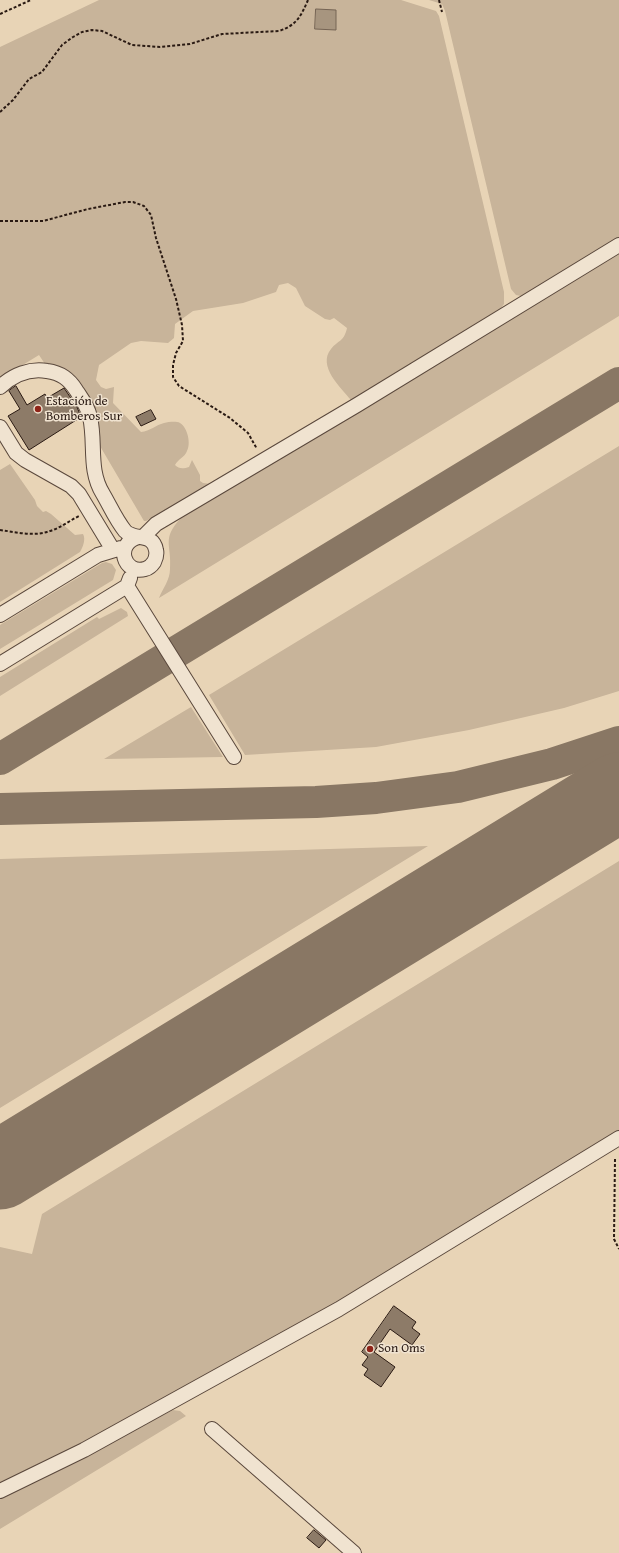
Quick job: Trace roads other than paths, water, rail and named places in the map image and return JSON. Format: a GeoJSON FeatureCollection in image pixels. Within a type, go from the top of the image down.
{"type":"FeatureCollection","features":[{"type":"Feature","properties":{"kind":"street"},"geometry":{"type":"LineString","coordinates":[[0,615],[98,555],[119,548],[132,538],[140,537],[156,524],[619,245]]}},
{"type":"Feature","properties":{"kind":"street"},"geometry":{"type":"LineString","coordinates":[[0,387],[19,374],[30,371],[55,372],[70,380],[87,406],[90,418],[94,473],[98,486],[126,532],[153,542],[157,552],[154,563],[145,569],[134,569],[126,562],[123,551],[89,511],[79,494],[71,486],[25,460],[16,453],[0,426]]}},
{"type":"Feature","properties":{"kind":"street"},"geometry":{"type":"LineString","coordinates":[[0,664],[127,586],[134,569]]}},
{"type":"Feature","properties":{"kind":"street"},"geometry":{"type":"LineString","coordinates":[[127,586],[234,757]]}},
{"type":"Feature","properties":{"kind":"street"},"geometry":{"type":"LineString","coordinates":[[0,1491],[84,1450],[339,1309],[619,1138]]}},
{"type":"Feature","properties":{"kind":"street"},"geometry":{"type":"LineString","coordinates":[[212,1429],[354,1553]]}},
{"type":"Feature","properties":{"kind":"place","name":"Estación de Bomberos Sur"},"geometry":{"type":"Point","coordinates":[38,409]}},
{"type":"Feature","properties":{"kind":"place","name":"Son Oms"},"geometry":{"type":"Point","coordinates":[370,1349]}}]}
